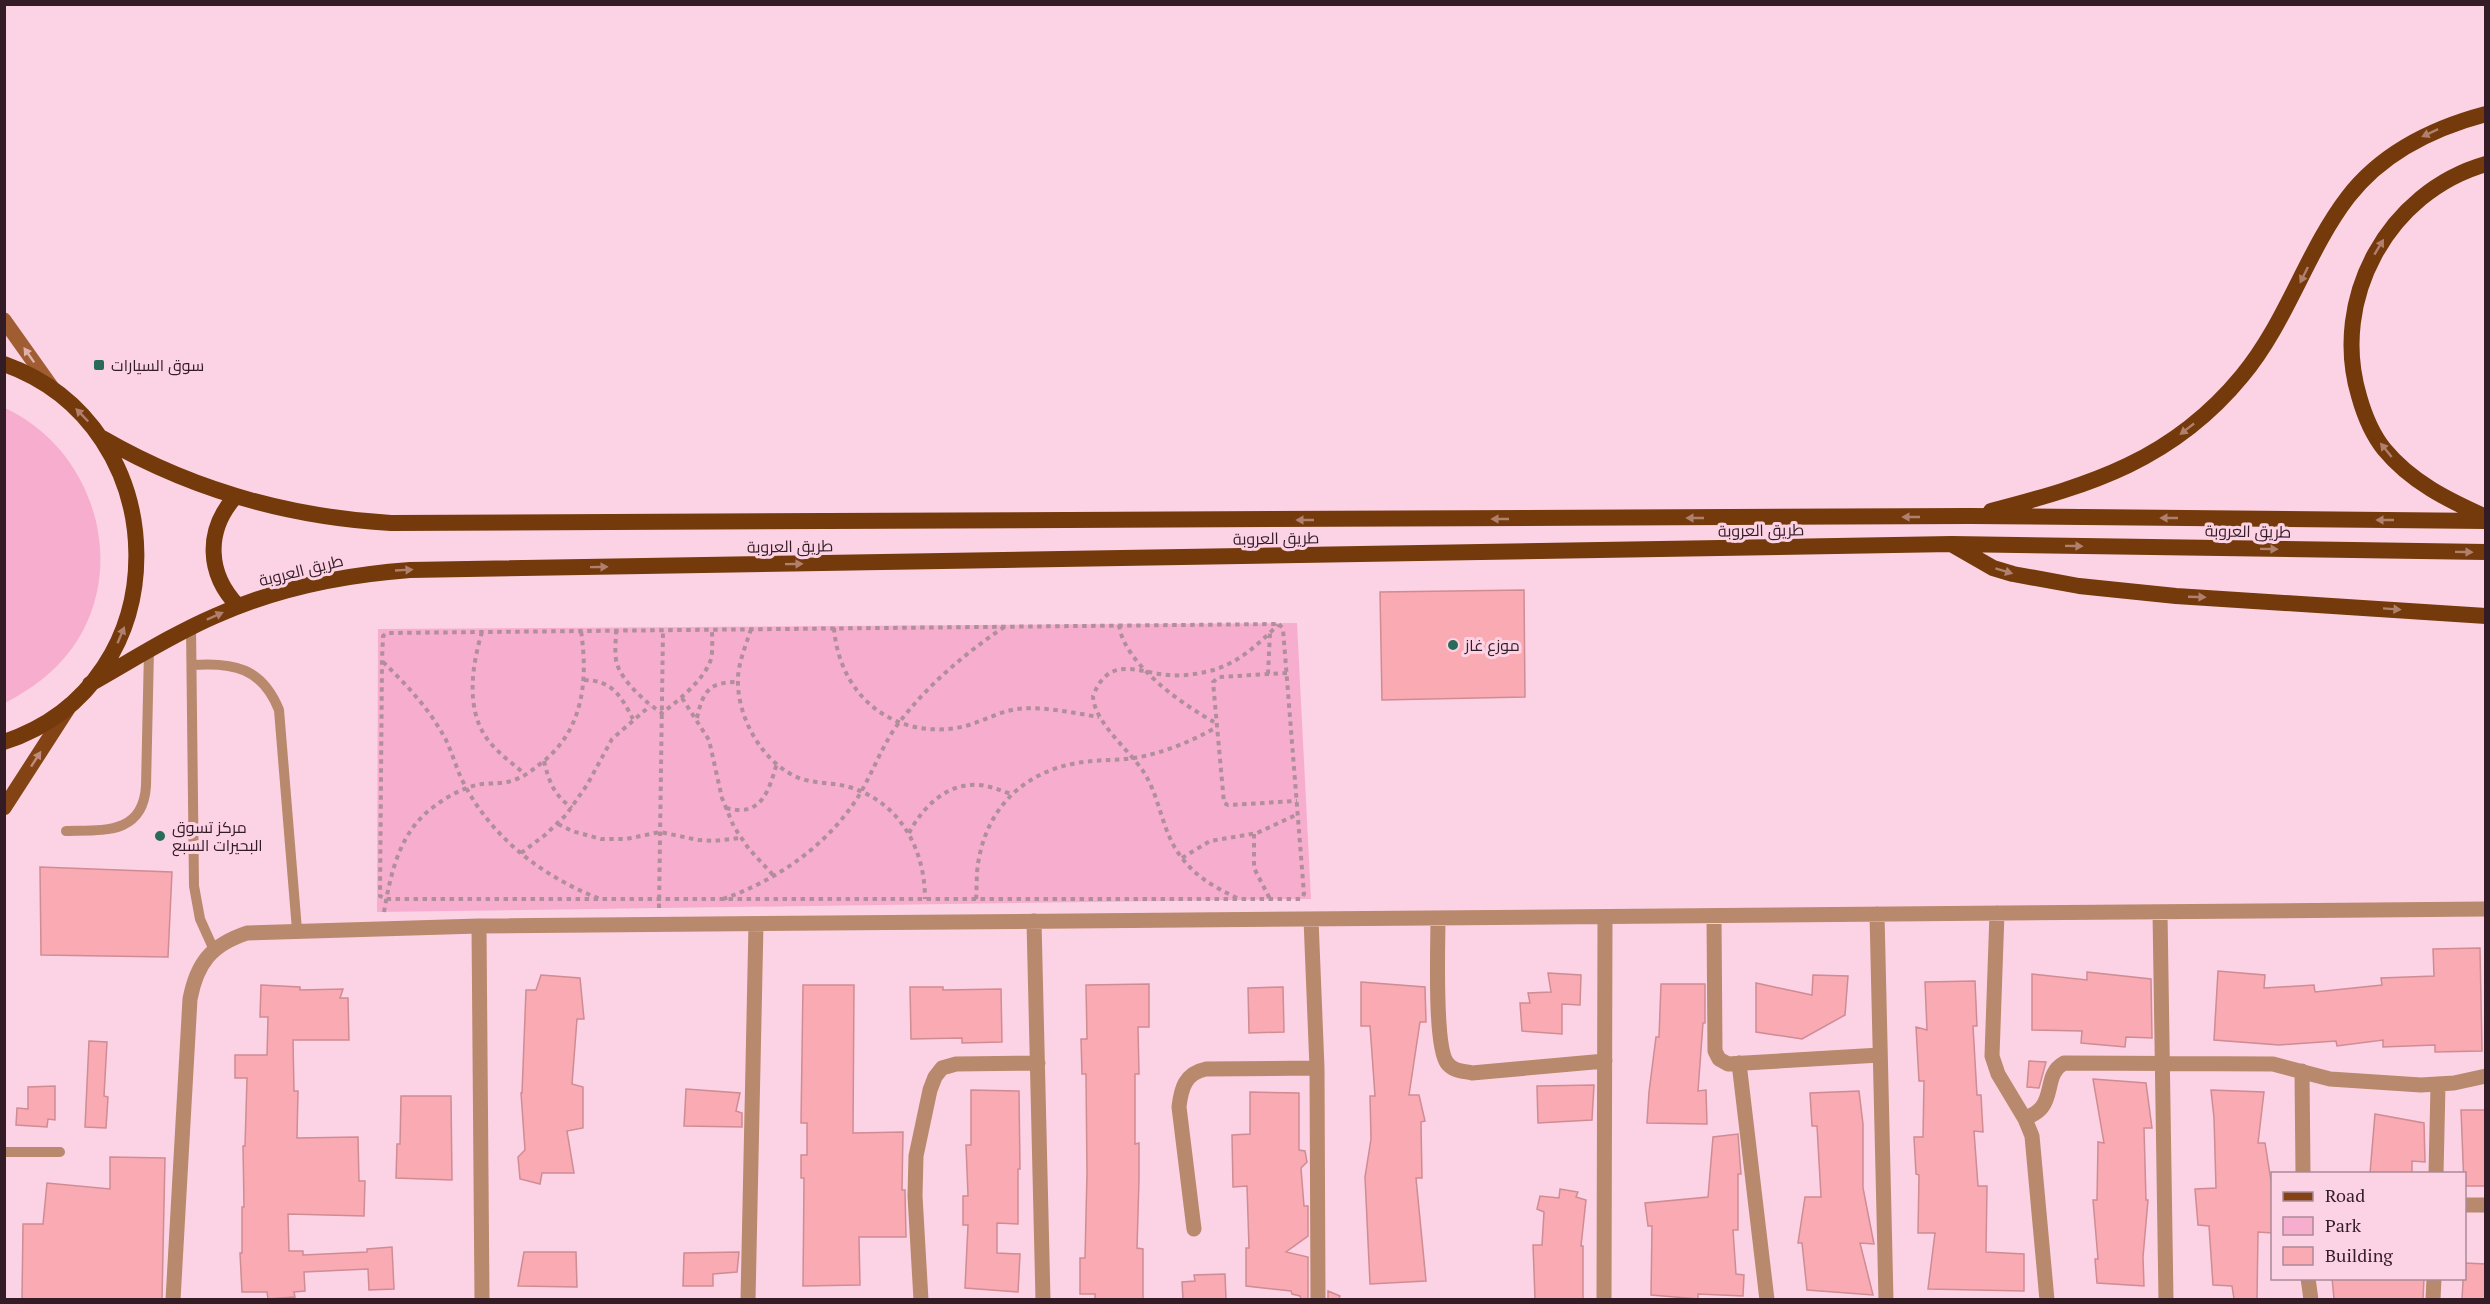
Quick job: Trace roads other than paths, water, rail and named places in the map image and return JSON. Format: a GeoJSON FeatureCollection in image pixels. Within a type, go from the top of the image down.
{"type":"FeatureCollection","features":[{"type":"Feature","properties":{"kind":"highway"},"geometry":{"type":"LineString","coordinates":[[1970,516],[2041,498],[2102,478],[2129,466],[2178,436],[2222,399],[2260,352],[2281,318],[2332,221],[2349,196],[2390,156],[2416,140],[2441,128],[2486,114]]}},
{"type":"Feature","properties":{"kind":"highway"},"geometry":{"type":"LineString","coordinates":[[2486,164],[2457,175],[2436,187],[2402,216],[2387,233],[2365,273],[2358,294],[2351,339],[2356,385],[2362,407],[2383,448],[2399,465],[2434,492],[2486,519]]}},
{"type":"Feature","properties":{"kind":"highway"},"geometry":{"type":"LineString","coordinates":[[4,363],[35,377],[53,389],[72,404],[102,438],[121,473],[132,504],[138,551],[133,599],[123,629],[105,665],[74,701],[34,730],[4,742]]}},
{"type":"Feature","properties":{"kind":"highway","name":"طريق العروبة"},"geometry":{"type":"LineString","coordinates":[[102,438],[162,470],[235,497],[296,513],[391,524],[1970,516],[2486,519]]}},
{"type":"Feature","properties":{"kind":"highway"},"geometry":{"type":"LineString","coordinates":[[235,497],[227,506],[216,528],[213,552],[214,564],[223,587],[238,606]]}},
{"type":"Feature","properties":{"kind":"highway"},"geometry":{"type":"LineString","coordinates":[[1952,544],[1993,568],[2079,586],[2176,596],[2486,616]]}},
{"type":"Feature","properties":{"kind":"highway","name":"طريق العروبة"},"geometry":{"type":"LineString","coordinates":[[90,684],[191,627],[271,594],[340,577],[410,570],[1952,544],[2486,552]]}},
{"type":"Feature","properties":{"kind":"main road"},"geometry":{"type":"LineString","coordinates":[[4,320],[53,389]]}},
{"type":"Feature","properties":{"kind":"main road"},"geometry":{"type":"LineString","coordinates":[[4,808],[74,701]]}},
{"type":"Feature","properties":{"kind":"street"},"geometry":{"type":"LineString","coordinates":[[173,1299],[190,999],[193,981],[201,964],[214,950],[229,939],[247,933],[381,928],[659,924],[2486,909]]}},
{"type":"Feature","properties":{"kind":"street"},"geometry":{"type":"LineString","coordinates":[[2160,912],[2166,1299]]}},
{"type":"Feature","properties":{"kind":"street"},"geometry":{"type":"LineString","coordinates":[[1997,913],[1991,1047],[1998,1074],[2025,1119],[2032,1136],[2047,1299]]}},
{"type":"Feature","properties":{"kind":"street"},"geometry":{"type":"LineString","coordinates":[[1877,914],[1886,1299]]}},
{"type":"Feature","properties":{"kind":"street"},"geometry":{"type":"LineString","coordinates":[[1604,1299],[1605,916]]}},
{"type":"Feature","properties":{"kind":"street"},"geometry":{"type":"LineString","coordinates":[[1714,916],[1715,1051],[1716,1056],[1723,1062],[1880,1055]]}},
{"type":"Feature","properties":{"kind":"street"},"geometry":{"type":"LineString","coordinates":[[1438,918],[1440,1035],[1443,1055],[1447,1063],[1455,1070],[1472,1073],[1605,1061]]}},
{"type":"Feature","properties":{"kind":"street"},"geometry":{"type":"LineString","coordinates":[[1311,919],[1317,1068],[1318,1299]]}},
{"type":"Feature","properties":{"kind":"street"},"geometry":{"type":"LineString","coordinates":[[1034,921],[1043,1299]]}},
{"type":"Feature","properties":{"kind":"street"},"geometry":{"type":"LineString","coordinates":[[748,1299],[756,924]]}},
{"type":"Feature","properties":{"kind":"street"},"geometry":{"type":"LineString","coordinates":[[479,926],[482,1299]]}},
{"type":"Feature","properties":{"kind":"street"},"geometry":{"type":"LineString","coordinates":[[1739,1063],[1767,1299]]}},
{"type":"Feature","properties":{"kind":"street"},"geometry":{"type":"LineString","coordinates":[[921,1299],[915,1196],[916,1156],[930,1090],[935,1077],[942,1068],[956,1064],[1038,1064]]}},
{"type":"Feature","properties":{"kind":"street"},"geometry":{"type":"LineString","coordinates":[[2025,1119],[2042,1107],[2055,1070],[2064,1064],[2273,1064],[2330,1078],[2439,1085],[2486,1076]]}},
{"type":"Feature","properties":{"kind":"street"},"geometry":{"type":"LineString","coordinates":[[1194,1229],[1179,1107],[1180,1093],[1189,1077],[1196,1071],[1206,1069],[1317,1068]]}},
{"type":"Feature","properties":{"kind":"street"},"geometry":{"type":"LineString","coordinates":[[2302,1071],[2303,1172]]}},
{"type":"Feature","properties":{"kind":"street"},"geometry":{"type":"LineString","coordinates":[[2436,1172],[2439,1085]]}},
{"type":"Feature","properties":{"kind":"street"},"geometry":{"type":"LineString","coordinates":[[2466,1205],[2486,1205]]}},
{"type":"Feature","properties":{"kind":"street"},"geometry":{"type":"LineString","coordinates":[[2308,1280],[2311,1299]]}},
{"type":"Feature","properties":{"kind":"street"},"geometry":{"type":"LineString","coordinates":[[2433,1299],[2434,1280]]}},
{"type":"Feature","properties":{"kind":"lane"},"geometry":{"type":"LineString","coordinates":[[191,627],[194,886],[200,919],[214,950]]}},
{"type":"Feature","properties":{"kind":"lane"},"geometry":{"type":"LineString","coordinates":[[66,831],[114,829],[131,820],[142,805],[146,786],[149,650]]}},
{"type":"Feature","properties":{"kind":"lane"},"geometry":{"type":"LineString","coordinates":[[192,665],[223,664],[248,671],[267,687],[279,710],[297,930]]}},
{"type":"Feature","properties":{"kind":"lane"},"geometry":{"type":"LineString","coordinates":[[4,1152],[60,1152]]}},
{"type":"Feature","properties":{"kind":"place","name":"سوق السيارات"},"geometry":{"type":"Point","coordinates":[99,365]}},
{"type":"Feature","properties":{"kind":"place","name":"موزع غاز"},"geometry":{"type":"Point","coordinates":[1453,645]}},
{"type":"Feature","properties":{"kind":"place","name":"مركز تسوق البحيرات السبع"},"geometry":{"type":"Point","coordinates":[160,836]}}]}
